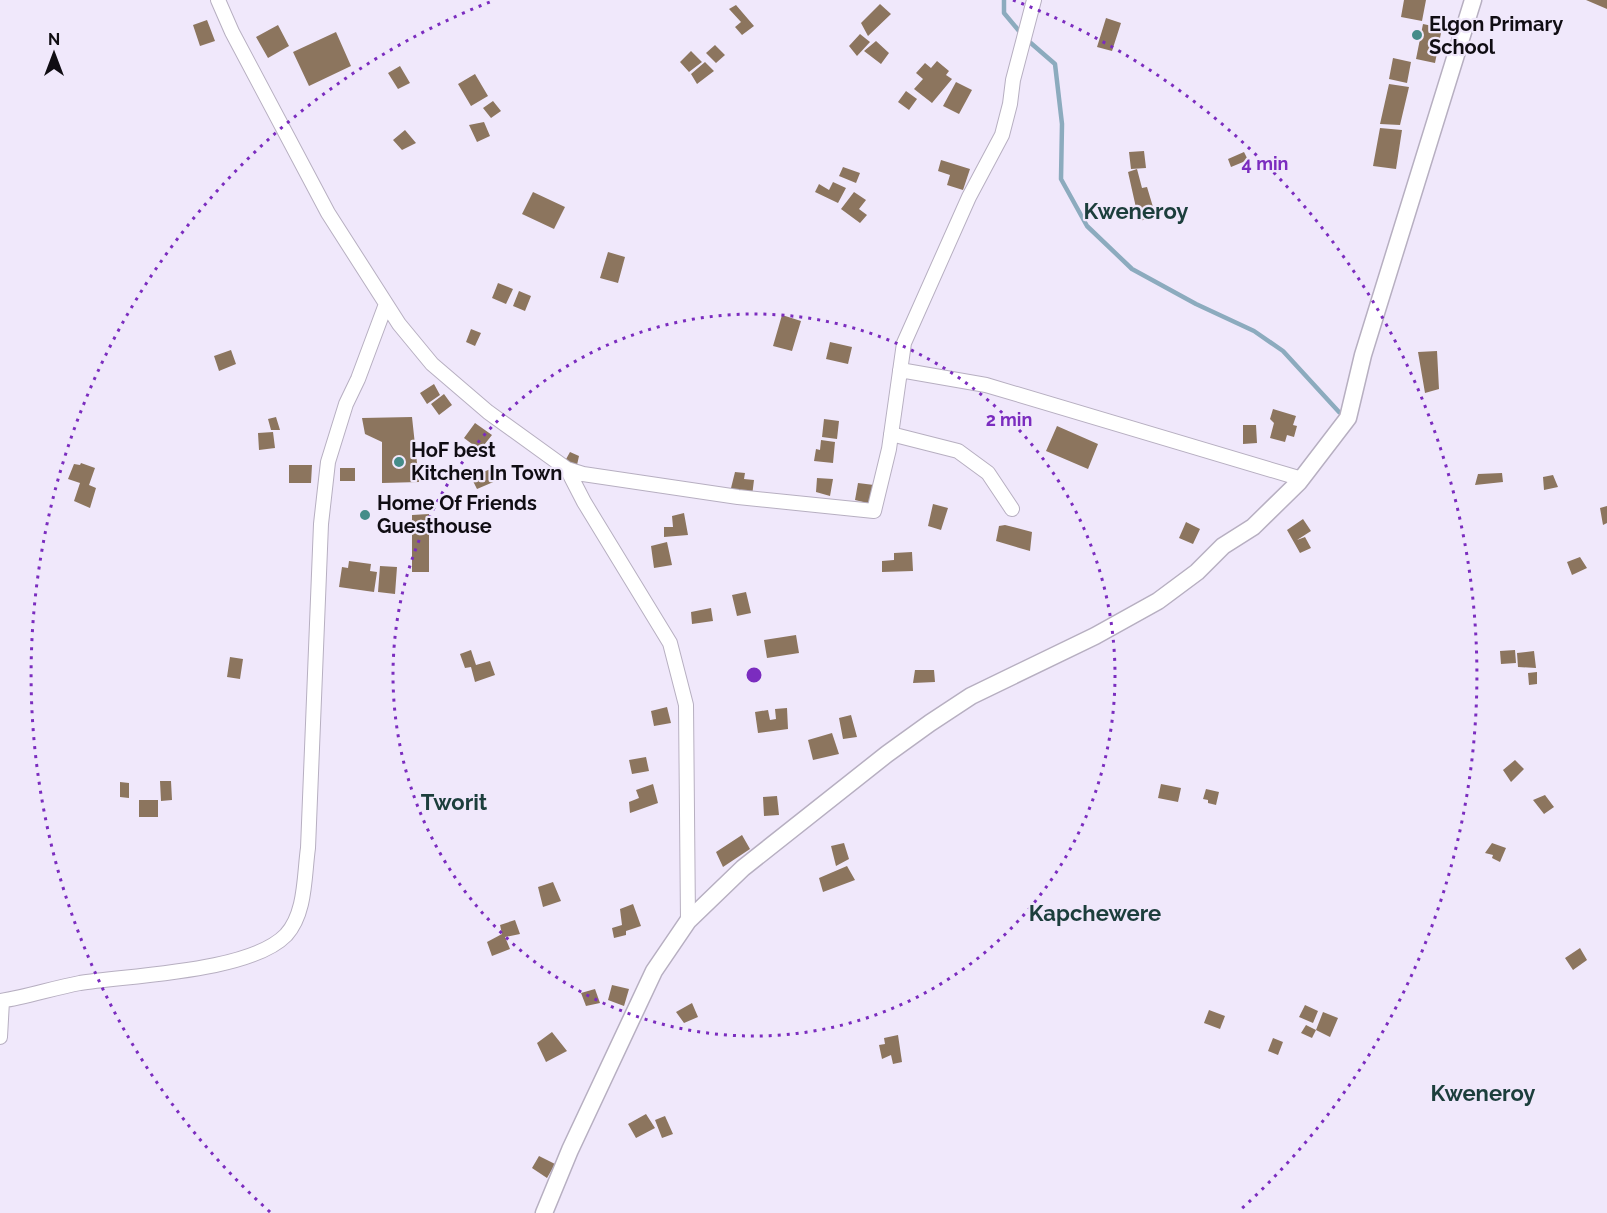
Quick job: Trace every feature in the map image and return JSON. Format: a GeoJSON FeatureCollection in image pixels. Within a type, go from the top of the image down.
{"type":"FeatureCollection","features":[{"type":"Feature","properties":{"kind":"street"},"geometry":{"type":"LineString","coordinates":[[218,0],[232,32],[328,213],[399,324],[432,364],[488,412],[567,469],[583,474],[738,497],[874,511],[891,434],[904,343],[969,197],[1002,135],[1013,80],[1034,0]]}},
{"type":"Feature","properties":{"kind":"street"},"geometry":{"type":"LineString","coordinates":[[544,1213],[570,1150],[654,971],[668,946],[688,921],[743,868],[886,753],[971,696],[1095,636],[1158,601],[1197,572],[1223,546],[1253,527],[1302,478],[1348,418],[1363,356],[1473,0]]}},
{"type":"Feature","properties":{"kind":"street"},"geometry":{"type":"LineString","coordinates":[[0,1037],[1,1001],[80,984],[186,970],[245,958],[270,948],[286,934],[296,921],[301,902],[308,848],[321,524],[328,462],[346,404],[358,379],[386,303]]}},
{"type":"Feature","properties":{"kind":"street"},"geometry":{"type":"LineString","coordinates":[[900,370],[986,385],[1302,478]]}},
{"type":"Feature","properties":{"kind":"street"},"geometry":{"type":"LineString","coordinates":[[891,434],[958,451],[988,473],[1012,508]]}},
{"type":"Feature","properties":{"kind":"street"},"geometry":{"type":"LineString","coordinates":[[567,469],[584,502],[670,643],[678,670],[686,705],[688,921]]}},
{"type":"Feature","properties":{"kind":"building"},"geometry":{"type":"Polygon","coordinates":[[[1404,0],[1426,0],[1422,21],[1401,17],[1404,0]]]}},
{"type":"Feature","properties":{"kind":"building"},"geometry":{"type":"Polygon","coordinates":[[[1586,0],[1607,0],[1607,9],[1586,0]]]}},
{"type":"Feature","properties":{"kind":"building"},"geometry":{"type":"Polygon","coordinates":[[[880,4],[891,14],[868,36],[861,23],[880,4]]]}},
{"type":"Feature","properties":{"kind":"building"},"geometry":{"type":"Polygon","coordinates":[[[736,5],[754,26],[742,35],[735,27],[741,22],[729,9],[736,5]]]}},
{"type":"Feature","properties":{"kind":"building"},"geometry":{"type":"Polygon","coordinates":[[[1106,18],[1121,23],[1112,51],[1097,47],[1106,18]]]}},
{"type":"Feature","properties":{"kind":"building"},"geometry":{"type":"Polygon","coordinates":[[[207,20],[215,41],[200,46],[193,25],[207,20]]]}},
{"type":"Feature","properties":{"kind":"building"},"geometry":{"type":"Polygon","coordinates":[[[1423,24],[1442,28],[1435,63],[1416,59],[1423,24]]]}},
{"type":"Feature","properties":{"kind":"building"},"geometry":{"type":"Polygon","coordinates":[[[278,25],[289,46],[268,58],[256,37],[278,25]]]}},
{"type":"Feature","properties":{"kind":"building"},"geometry":{"type":"Polygon","coordinates":[[[336,32],[351,66],[309,86],[293,52],[336,32]]]}},
{"type":"Feature","properties":{"kind":"building"},"geometry":{"type":"Polygon","coordinates":[[[860,34],[870,42],[857,56],[849,46],[860,34]]]}},
{"type":"Feature","properties":{"kind":"building"},"geometry":{"type":"Polygon","coordinates":[[[876,41],[889,53],[881,64],[864,51],[876,41]]]}},
{"type":"Feature","properties":{"kind":"building"},"geometry":{"type":"Polygon","coordinates":[[[715,45],[725,55],[716,63],[706,53],[715,45]]]}},
{"type":"Feature","properties":{"kind":"building"},"geometry":{"type":"Polygon","coordinates":[[[691,51],[702,62],[689,72],[680,62],[691,51]]]}},
{"type":"Feature","properties":{"kind":"building"},"geometry":{"type":"Polygon","coordinates":[[[1393,58],[1411,62],[1407,83],[1389,79],[1393,58]]]}},
{"type":"Feature","properties":{"kind":"building"},"geometry":{"type":"Polygon","coordinates":[[[937,61],[949,71],[946,75],[952,79],[932,103],[914,89],[923,79],[916,73],[925,63],[931,68],[937,61]]]}},
{"type":"Feature","properties":{"kind":"building"},"geometry":{"type":"Polygon","coordinates":[[[705,62],[714,71],[697,84],[691,74],[705,62]]]}},
{"type":"Feature","properties":{"kind":"building"},"geometry":{"type":"Polygon","coordinates":[[[400,66],[410,83],[398,89],[388,73],[400,66]]]}},
{"type":"Feature","properties":{"kind":"building"},"geometry":{"type":"Polygon","coordinates":[[[475,74],[488,96],[471,106],[458,84],[475,74]]]}},
{"type":"Feature","properties":{"kind":"building"},"geometry":{"type":"Polygon","coordinates":[[[956,82],[972,90],[959,114],[943,106],[956,82]]]}},
{"type":"Feature","properties":{"kind":"building"},"geometry":{"type":"Polygon","coordinates":[[[1389,84],[1409,87],[1400,125],[1380,124],[1389,84]]]}},
{"type":"Feature","properties":{"kind":"building"},"geometry":{"type":"Polygon","coordinates":[[[906,91],[917,99],[909,110],[898,102],[906,91]]]}},
{"type":"Feature","properties":{"kind":"building"},"geometry":{"type":"Polygon","coordinates":[[[493,101],[501,111],[491,118],[483,108],[493,101]]]}},
{"type":"Feature","properties":{"kind":"building"},"geometry":{"type":"Polygon","coordinates":[[[484,122],[490,136],[477,142],[469,125],[484,122]]]}},
{"type":"Feature","properties":{"kind":"building"},"geometry":{"type":"Polygon","coordinates":[[[1380,128],[1402,130],[1396,169],[1373,166],[1380,128]]]}},
{"type":"Feature","properties":{"kind":"building"},"geometry":{"type":"Polygon","coordinates":[[[405,130],[416,143],[402,150],[393,140],[405,130]]]}},
{"type":"Feature","properties":{"kind":"building"},"geometry":{"type":"Polygon","coordinates":[[[1144,151],[1146,168],[1131,169],[1129,152],[1144,151]]]}},
{"type":"Feature","properties":{"kind":"building"},"geometry":{"type":"Polygon","coordinates":[[[1244,152],[1248,160],[1231,167],[1228,159],[1244,152]]]}},
{"type":"Feature","properties":{"kind":"building"},"geometry":{"type":"Polygon","coordinates":[[[941,160],[970,169],[963,190],[947,185],[950,175],[938,171],[941,160]]]}},
{"type":"Feature","properties":{"kind":"building"},"geometry":{"type":"Polygon","coordinates":[[[843,167],[860,173],[856,183],[839,176],[843,167]]]}},
{"type":"Feature","properties":{"kind":"building"},"geometry":{"type":"Polygon","coordinates":[[[1137,169],[1142,188],[1147,187],[1156,217],[1139,221],[1128,172],[1137,169]]]}},
{"type":"Feature","properties":{"kind":"building"},"geometry":{"type":"Polygon","coordinates":[[[833,182],[846,188],[838,203],[815,192],[819,184],[829,190],[833,182]]]}},
{"type":"Feature","properties":{"kind":"building"},"geometry":{"type":"Polygon","coordinates":[[[533,192],[565,207],[554,229],[522,214],[533,192]]]}},
{"type":"Feature","properties":{"kind":"building"},"geometry":{"type":"Polygon","coordinates":[[[854,192],[866,200],[859,209],[867,215],[860,223],[841,209],[854,192]]]}},
{"type":"Feature","properties":{"kind":"building"},"geometry":{"type":"Polygon","coordinates":[[[608,252],[625,257],[618,283],[600,278],[608,252]]]}},
{"type":"Feature","properties":{"kind":"building"},"geometry":{"type":"Polygon","coordinates":[[[498,283],[513,289],[506,304],[492,298],[498,283]]]}},
{"type":"Feature","properties":{"kind":"building"},"geometry":{"type":"Polygon","coordinates":[[[519,291],[531,296],[525,311],[513,306],[519,291]]]}},
{"type":"Feature","properties":{"kind":"building"},"geometry":{"type":"Polygon","coordinates":[[[782,315],[801,321],[792,351],[773,346],[782,315]]]}},
{"type":"Feature","properties":{"kind":"building"},"geometry":{"type":"Polygon","coordinates":[[[471,329],[481,333],[475,346],[466,342],[471,329]]]}},
{"type":"Feature","properties":{"kind":"building"},"geometry":{"type":"Polygon","coordinates":[[[830,342],[852,347],[848,364],[826,359],[830,342]]]}},
{"type":"Feature","properties":{"kind":"building"},"geometry":{"type":"Polygon","coordinates":[[[231,350],[236,364],[219,371],[214,356],[231,350]]]}},
{"type":"Feature","properties":{"kind":"building"},"geometry":{"type":"Polygon","coordinates":[[[1437,351],[1439,389],[1425,393],[1418,352],[1437,351]]]}},
{"type":"Feature","properties":{"kind":"building"},"geometry":{"type":"Polygon","coordinates":[[[434,384],[440,395],[427,404],[420,393],[434,384]]]}},
{"type":"Feature","properties":{"kind":"building"},"geometry":{"type":"Polygon","coordinates":[[[444,394],[452,405],[439,415],[431,404],[444,394]]]}},
{"type":"Feature","properties":{"kind":"building"},"geometry":{"type":"Polygon","coordinates":[[[1273,409],[1296,416],[1293,425],[1297,426],[1294,437],[1287,435],[1285,442],[1270,438],[1274,423],[1270,419],[1273,409]]]}},
{"type":"Feature","properties":{"kind":"building"},"geometry":{"type":"Polygon","coordinates":[[[276,417],[280,430],[271,430],[268,419],[276,417]]]}},
{"type":"Feature","properties":{"kind":"building","name":"HoF best Kitchen In Town"},"geometry":{"type":"Polygon","coordinates":[[[412,417],[419,482],[382,483],[382,442],[365,434],[362,418],[412,417]]]}},
{"type":"Feature","properties":{"kind":"building"},"geometry":{"type":"Polygon","coordinates":[[[824,419],[839,421],[837,439],[822,437],[824,419]]]}},
{"type":"Feature","properties":{"kind":"building"},"geometry":{"type":"Polygon","coordinates":[[[475,423],[492,435],[480,450],[464,438],[475,423]]]}},
{"type":"Feature","properties":{"kind":"building"},"geometry":{"type":"Polygon","coordinates":[[[1243,425],[1256,425],[1257,443],[1243,444],[1243,425]]]}},
{"type":"Feature","properties":{"kind":"building"},"geometry":{"type":"Polygon","coordinates":[[[1057,426],[1098,444],[1088,469],[1046,451],[1057,426]]]}},
{"type":"Feature","properties":{"kind":"building"},"geometry":{"type":"Polygon","coordinates":[[[273,432],[275,448],[259,450],[258,433],[273,432]]]}},
{"type":"Feature","properties":{"kind":"building"},"geometry":{"type":"Polygon","coordinates":[[[821,440],[835,442],[833,463],[814,461],[816,449],[820,450],[821,440]]]}},
{"type":"Feature","properties":{"kind":"building"},"geometry":{"type":"Polygon","coordinates":[[[570,452],[579,456],[577,465],[565,461],[570,452]]]}},
{"type":"Feature","properties":{"kind":"building"},"geometry":{"type":"Polygon","coordinates":[[[81,463],[95,468],[89,485],[96,488],[90,508],[74,501],[80,483],[68,479],[74,464],[80,465],[81,463]]]}},
{"type":"Feature","properties":{"kind":"building"},"geometry":{"type":"Polygon","coordinates":[[[289,465],[312,465],[311,483],[289,483],[289,465]]]}},
{"type":"Feature","properties":{"kind":"building"},"geometry":{"type":"Polygon","coordinates":[[[340,468],[355,468],[355,481],[340,481],[340,468]]]}},
{"type":"Feature","properties":{"kind":"building"},"geometry":{"type":"Polygon","coordinates":[[[493,468],[498,480],[477,489],[471,477],[493,468]]]}},
{"type":"Feature","properties":{"kind":"building"},"geometry":{"type":"Polygon","coordinates":[[[735,472],[745,473],[744,479],[754,480],[752,496],[730,492],[735,472]]]}},
{"type":"Feature","properties":{"kind":"building"},"geometry":{"type":"Polygon","coordinates":[[[1502,473],[1503,482],[1475,485],[1478,474],[1502,473]]]}},
{"type":"Feature","properties":{"kind":"building"},"geometry":{"type":"Polygon","coordinates":[[[1553,475],[1558,487],[1544,490],[1543,477],[1553,475]]]}},
{"type":"Feature","properties":{"kind":"building"},"geometry":{"type":"Polygon","coordinates":[[[817,478],[833,479],[830,496],[816,492],[817,478]]]}},
{"type":"Feature","properties":{"kind":"building"},"geometry":{"type":"Polygon","coordinates":[[[858,483],[874,485],[871,504],[855,500],[858,483]]]}},
{"type":"Feature","properties":{"kind":"building"},"geometry":{"type":"Polygon","coordinates":[[[933,504],[948,508],[941,530],[928,526],[933,504]]]}},
{"type":"Feature","properties":{"kind":"building"},"geometry":{"type":"Polygon","coordinates":[[[1607,506],[1607,523],[1603,525],[1600,508],[1607,506]]]}},
{"type":"Feature","properties":{"kind":"building"},"geometry":{"type":"Polygon","coordinates":[[[684,513],[688,535],[664,537],[664,527],[673,527],[672,516],[684,513]]]}},
{"type":"Feature","properties":{"kind":"building"},"geometry":{"type":"Polygon","coordinates":[[[429,514],[429,572],[412,572],[412,515],[429,514]]]}},
{"type":"Feature","properties":{"kind":"building"},"geometry":{"type":"Polygon","coordinates":[[[1303,519],[1311,531],[1297,540],[1305,537],[1311,548],[1300,553],[1287,530],[1303,519]]]}},
{"type":"Feature","properties":{"kind":"building"},"geometry":{"type":"Polygon","coordinates":[[[1186,522],[1200,529],[1193,544],[1179,538],[1186,522]]]}},
{"type":"Feature","properties":{"kind":"building"},"geometry":{"type":"Polygon","coordinates":[[[1005,525],[1032,532],[1030,551],[996,541],[999,526],[1005,525]]]}},
{"type":"Feature","properties":{"kind":"building"},"geometry":{"type":"Polygon","coordinates":[[[667,542],[672,565],[654,568],[651,546],[667,542]]]}},
{"type":"Feature","properties":{"kind":"building"},"geometry":{"type":"Polygon","coordinates":[[[912,552],[913,571],[882,572],[882,561],[894,560],[894,553],[912,552]]]}},
{"type":"Feature","properties":{"kind":"building"},"geometry":{"type":"Polygon","coordinates":[[[1580,557],[1587,568],[1572,575],[1567,562],[1580,557]]]}},
{"type":"Feature","properties":{"kind":"building"},"geometry":{"type":"Polygon","coordinates":[[[349,561],[371,564],[370,571],[377,572],[374,592],[339,587],[342,567],[348,568],[349,561]]]}},
{"type":"Feature","properties":{"kind":"building"},"geometry":{"type":"Polygon","coordinates":[[[380,566],[397,567],[395,594],[378,592],[380,566]]]}},
{"type":"Feature","properties":{"kind":"building"},"geometry":{"type":"Polygon","coordinates":[[[746,592],[751,613],[737,616],[732,595],[746,592]]]}},
{"type":"Feature","properties":{"kind":"building"},"geometry":{"type":"Polygon","coordinates":[[[711,608],[713,621],[692,624],[691,612],[711,608]]]}},
{"type":"Feature","properties":{"kind":"building"},"geometry":{"type":"Polygon","coordinates":[[[796,635],[799,653],[767,658],[764,640],[796,635]]]}},
{"type":"Feature","properties":{"kind":"building"},"geometry":{"type":"Polygon","coordinates":[[[471,650],[476,665],[490,661],[495,675],[475,682],[471,667],[465,668],[460,654],[471,650]]]}},
{"type":"Feature","properties":{"kind":"building"},"geometry":{"type":"Polygon","coordinates":[[[1515,650],[1516,663],[1501,664],[1500,651],[1515,650]]]}},
{"type":"Feature","properties":{"kind":"building"},"geometry":{"type":"Polygon","coordinates":[[[1534,651],[1536,668],[1518,667],[1517,653],[1534,651]]]}},
{"type":"Feature","properties":{"kind":"building"},"geometry":{"type":"Polygon","coordinates":[[[230,657],[243,659],[240,679],[227,677],[230,657]]]}},
{"type":"Feature","properties":{"kind":"building"},"geometry":{"type":"Polygon","coordinates":[[[915,670],[934,670],[935,682],[913,683],[915,670]]]}},
{"type":"Feature","properties":{"kind":"building"},"geometry":{"type":"Polygon","coordinates":[[[1537,672],[1537,684],[1529,685],[1528,673],[1537,672]]]}},
{"type":"Feature","properties":{"kind":"building"},"geometry":{"type":"Polygon","coordinates":[[[667,707],[671,723],[654,726],[651,711],[667,707]]]}},
{"type":"Feature","properties":{"kind":"building"},"geometry":{"type":"Polygon","coordinates":[[[787,708],[788,729],[758,733],[755,712],[768,710],[770,720],[776,719],[775,709],[787,708]]]}},
{"type":"Feature","properties":{"kind":"building"},"geometry":{"type":"Polygon","coordinates":[[[851,715],[857,737],[843,739],[839,718],[851,715]]]}},
{"type":"Feature","properties":{"kind":"building"},"geometry":{"type":"Polygon","coordinates":[[[832,733],[839,754],[813,760],[808,740],[832,733]]]}},
{"type":"Feature","properties":{"kind":"building"},"geometry":{"type":"Polygon","coordinates":[[[646,757],[649,771],[632,774],[629,760],[646,757]]]}},
{"type":"Feature","properties":{"kind":"building"},"geometry":{"type":"Polygon","coordinates":[[[1515,760],[1524,769],[1511,782],[1503,770],[1515,760]]]}},
{"type":"Feature","properties":{"kind":"building"},"geometry":{"type":"Polygon","coordinates":[[[160,781],[171,781],[172,800],[161,801],[160,781]]]}},
{"type":"Feature","properties":{"kind":"building"},"geometry":{"type":"Polygon","coordinates":[[[120,782],[129,783],[129,798],[120,797],[120,782]]]}},
{"type":"Feature","properties":{"kind":"building"},"geometry":{"type":"Polygon","coordinates":[[[653,784],[658,803],[630,813],[629,802],[639,798],[636,790],[653,784]]]}},
{"type":"Feature","properties":{"kind":"building"},"geometry":{"type":"Polygon","coordinates":[[[1161,784],[1181,788],[1178,802],[1158,798],[1161,784]]]}},
{"type":"Feature","properties":{"kind":"building"},"geometry":{"type":"Polygon","coordinates":[[[1206,789],[1219,792],[1216,805],[1203,799],[1206,789]]]}},
{"type":"Feature","properties":{"kind":"building"},"geometry":{"type":"Polygon","coordinates":[[[1545,795],[1554,807],[1544,814],[1533,800],[1545,795]]]}},
{"type":"Feature","properties":{"kind":"building"},"geometry":{"type":"Polygon","coordinates":[[[777,796],[779,815],[764,816],[763,797],[777,796]]]}},
{"type":"Feature","properties":{"kind":"building"},"geometry":{"type":"Polygon","coordinates":[[[139,800],[158,800],[158,817],[139,817],[139,800]]]}},
{"type":"Feature","properties":{"kind":"building"},"geometry":{"type":"Polygon","coordinates":[[[742,835],[750,849],[723,867],[716,852],[742,835]]]}},
{"type":"Feature","properties":{"kind":"building"},"geometry":{"type":"Polygon","coordinates":[[[844,843],[849,859],[836,866],[831,846],[844,843]]]}},
{"type":"Feature","properties":{"kind":"building"},"geometry":{"type":"Polygon","coordinates":[[[1492,843],[1506,848],[1500,862],[1492,858],[1493,855],[1485,853],[1492,843]]]}},
{"type":"Feature","properties":{"kind":"building"},"geometry":{"type":"Polygon","coordinates":[[[847,866],[855,880],[823,892],[819,878],[847,866]]]}},
{"type":"Feature","properties":{"kind":"building"},"geometry":{"type":"Polygon","coordinates":[[[553,882],[561,901],[543,907],[538,887],[553,882]]]}},
{"type":"Feature","properties":{"kind":"building"},"geometry":{"type":"Polygon","coordinates":[[[633,904],[641,926],[626,931],[626,935],[614,938],[612,928],[622,925],[620,909],[633,904]]]}},
{"type":"Feature","properties":{"kind":"building"},"geometry":{"type":"Polygon","coordinates":[[[515,920],[520,934],[505,937],[510,949],[492,956],[487,942],[502,934],[500,925],[515,920]]]}},
{"type":"Feature","properties":{"kind":"building"},"geometry":{"type":"Polygon","coordinates":[[[1580,948],[1587,960],[1573,970],[1565,958],[1580,948]]]}},
{"type":"Feature","properties":{"kind":"building"},"geometry":{"type":"Polygon","coordinates":[[[612,985],[629,989],[624,1006],[608,1000],[612,985]]]}},
{"type":"Feature","properties":{"kind":"building"},"geometry":{"type":"Polygon","coordinates":[[[595,989],[600,1003],[586,1006],[581,993],[595,989]]]}},
{"type":"Feature","properties":{"kind":"building"},"geometry":{"type":"Polygon","coordinates":[[[692,1003],[698,1017],[684,1023],[676,1012],[692,1003]]]}},
{"type":"Feature","properties":{"kind":"building"},"geometry":{"type":"Polygon","coordinates":[[[1305,1005],[1318,1011],[1313,1023],[1299,1017],[1305,1005]]]}},
{"type":"Feature","properties":{"kind":"building"},"geometry":{"type":"Polygon","coordinates":[[[1209,1010],[1225,1016],[1220,1029],[1204,1023],[1209,1010]]]}},
{"type":"Feature","properties":{"kind":"building"},"geometry":{"type":"Polygon","coordinates":[[[1323,1012],[1338,1018],[1330,1037],[1316,1030],[1323,1012]]]}},
{"type":"Feature","properties":{"kind":"building"},"geometry":{"type":"Polygon","coordinates":[[[1306,1025],[1316,1030],[1312,1038],[1301,1033],[1306,1025]]]}},
{"type":"Feature","properties":{"kind":"building"},"geometry":{"type":"Polygon","coordinates":[[[552,1032],[567,1051],[546,1062],[537,1043],[552,1032]]]}},
{"type":"Feature","properties":{"kind":"building"},"geometry":{"type":"Polygon","coordinates":[[[898,1035],[902,1062],[893,1064],[891,1055],[882,1059],[879,1045],[885,1044],[884,1038],[898,1035]]]}},
{"type":"Feature","properties":{"kind":"building"},"geometry":{"type":"Polygon","coordinates":[[[1273,1038],[1283,1042],[1278,1055],[1268,1051],[1273,1038]]]}},
{"type":"Feature","properties":{"kind":"building"},"geometry":{"type":"Polygon","coordinates":[[[646,1114],[655,1128],[636,1138],[628,1124],[646,1114]]]}},
{"type":"Feature","properties":{"kind":"building"},"geometry":{"type":"Polygon","coordinates":[[[665,1116],[673,1134],[662,1138],[655,1120],[665,1116]]]}},
{"type":"Feature","properties":{"kind":"building"},"geometry":{"type":"Polygon","coordinates":[[[539,1156],[555,1164],[547,1178],[532,1168],[539,1156]]]}},
{"type":"Feature","properties":{"kind":"waterway"},"geometry":{"type":"LineString","coordinates":[[1004,0],[1004,13],[1025,38],[1055,64],[1062,124],[1061,179],[1087,226],[1132,269],[1196,304],[1254,331],[1283,351],[1339,412]]}},
{"type":"Feature","properties":{"kind":"place","name":"Elgon Primary School"},"geometry":{"type":"Point","coordinates":[1417,35]}},
{"type":"Feature","properties":{"kind":"place","name":"HoF best Kitchen In Town"},"geometry":{"type":"Point","coordinates":[399,462]}},
{"type":"Feature","properties":{"kind":"place","name":"Home Of Friends Guesthouse"},"geometry":{"type":"Point","coordinates":[365,515]}},
{"type":"Feature","properties":{"kind":"district","name":"Kweneroy"},"geometry":{"type":"Point","coordinates":[1136,211]}},
{"type":"Feature","properties":{"kind":"district","name":"Tworit"},"geometry":{"type":"Point","coordinates":[454,802]}},
{"type":"Feature","properties":{"kind":"district","name":"Kapchewere"},"geometry":{"type":"Point","coordinates":[1095,913]}},
{"type":"Feature","properties":{"kind":"district","name":"Kweneroy"},"geometry":{"type":"Point","coordinates":[1483,1093]}}]}
